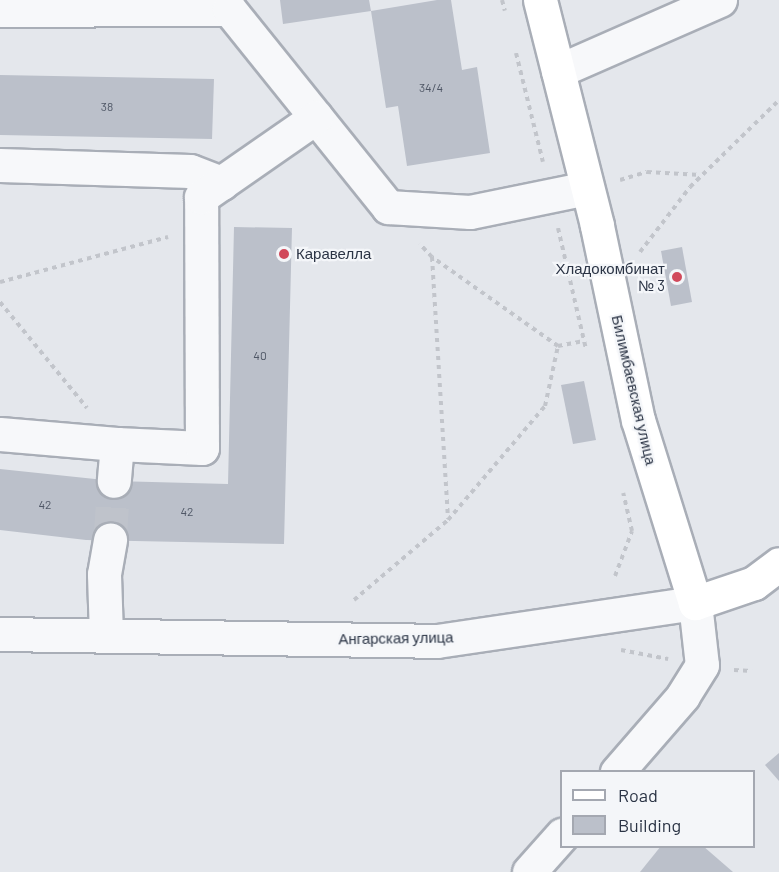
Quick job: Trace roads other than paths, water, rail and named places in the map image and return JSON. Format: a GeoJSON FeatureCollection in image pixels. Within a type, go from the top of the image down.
{"type":"FeatureCollection","features":[{"type":"Feature","properties":{"kind":"main road","name":"Билимбаевская улица"},"geometry":{"type":"LineString","coordinates":[[540,0],[587,188],[638,420],[695,603]]}},
{"type":"Feature","properties":{"kind":"main road","name":"Ангарская улица"},"geometry":{"type":"LineString","coordinates":[[695,603],[754,583],[779,564]]}},
{"type":"Feature","properties":{"kind":"street"},"geometry":{"type":"LineString","coordinates":[[558,71],[714,1]]}},
{"type":"Feature","properties":{"kind":"street"},"geometry":{"type":"LineString","coordinates":[[0,10],[228,4],[388,207],[470,212],[552,198],[587,188]]}},
{"type":"Feature","properties":{"kind":"street"},"geometry":{"type":"LineString","coordinates":[[0,434],[117,444],[202,448],[201,197],[316,117]]}},
{"type":"Feature","properties":{"kind":"street"},"geometry":{"type":"LineString","coordinates":[[0,165],[190,171],[222,183]]}},
{"type":"Feature","properties":{"kind":"street"},"geometry":{"type":"LineString","coordinates":[[114,481],[117,444]]}},
{"type":"Feature","properties":{"kind":"street"},"geometry":{"type":"LineString","coordinates":[[106,635],[104,574],[110,540]]}},
{"type":"Feature","properties":{"kind":"street"},"geometry":{"type":"LineString","coordinates":[[618,770],[682,696],[702,665],[695,603]]}},
{"type":"Feature","properties":{"kind":"street","name":"Ангарская улица"},"geometry":{"type":"LineString","coordinates":[[0,634],[437,641],[695,603]]}},
{"type":"Feature","properties":{"kind":"street"},"geometry":{"type":"LineString","coordinates":[[529,872],[560,836]]}},
{"type":"Feature","properties":{"kind":"tunnel"},"geometry":{"type":"LineString","coordinates":[[110,540],[114,481]]}},
{"type":"Feature","properties":{"kind":"place","name":"Каравелла"},"geometry":{"type":"Point","coordinates":[284,254]}},
{"type":"Feature","properties":{"kind":"place","name":"Хладокомбинат № 3"},"geometry":{"type":"Point","coordinates":[677,277]}}]}
